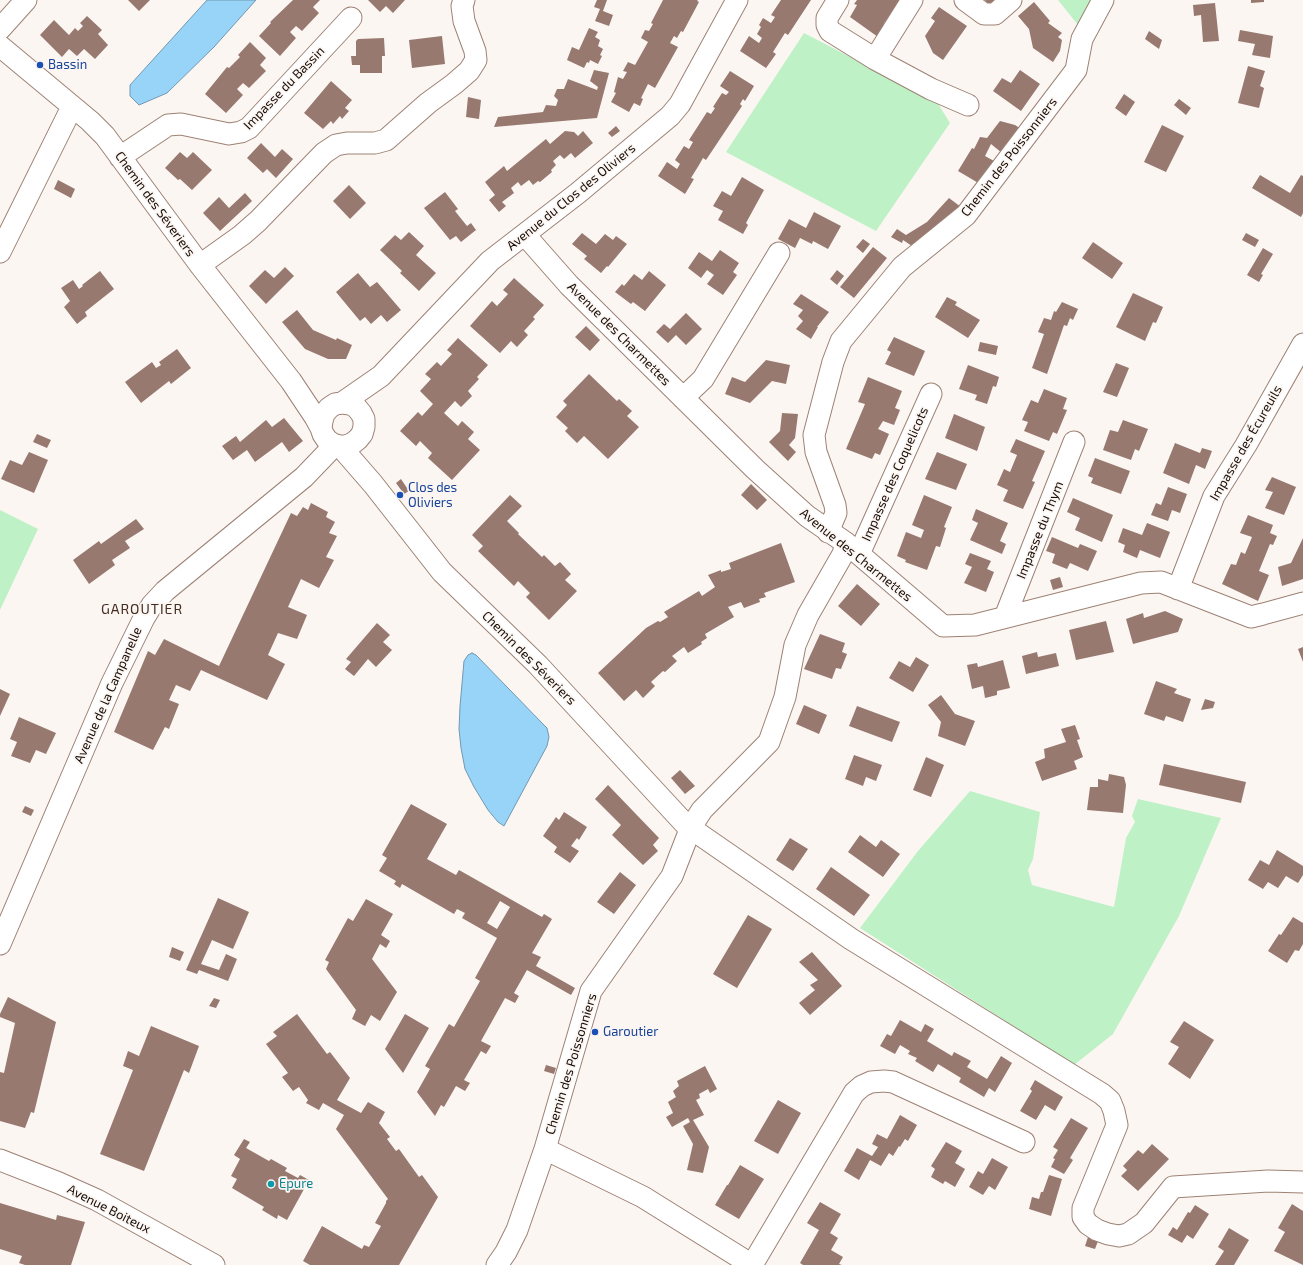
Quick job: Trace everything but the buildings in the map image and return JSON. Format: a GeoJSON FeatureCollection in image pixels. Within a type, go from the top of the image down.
{"type":"FeatureCollection","features":[{"type":"Feature","properties":{"kind":"street"},"geometry":{"type":"LineString","coordinates":[[0,29],[26,0]]}},
{"type":"Feature","properties":{"kind":"street"},"geometry":{"type":"LineString","coordinates":[[200,265],[242,235],[258,221],[324,152],[336,145],[347,143],[375,143],[386,140],[428,103],[470,71],[476,60],[476,51],[464,21],[462,6],[464,0]]}},
{"type":"Feature","properties":{"kind":"street","name":"Avenue du Clos des Oliviers"},"geometry":{"type":"LineString","coordinates":[[339,404],[381,376],[490,261],[578,193],[670,116],[680,104],[737,0]]}},
{"type":"Feature","properties":{"kind":"street"},"geometry":{"type":"LineString","coordinates":[[838,0],[827,18],[827,25],[830,32],[875,59],[931,89],[968,105]]}},
{"type":"Feature","properties":{"kind":"street"},"geometry":{"type":"LineString","coordinates":[[875,59],[912,0]]}},
{"type":"Feature","properties":{"kind":"street"},"geometry":{"type":"LineString","coordinates":[[965,0],[984,14],[995,14],[1011,0]]}},
{"type":"Feature","properties":{"kind":"street","name":"Chemin des Poissonniers"},"geometry":{"type":"LineString","coordinates":[[828,532],[836,513],[836,505],[816,452],[814,435],[833,362],[841,341],[902,267],[966,215],[1076,70],[1082,39],[1104,0]]}},
{"type":"Feature","properties":{"kind":"street","name":"Impasse du Bassin"},"geometry":{"type":"LineString","coordinates":[[120,157],[168,125],[181,124],[229,134],[241,132],[249,128],[351,18]]}},
{"type":"Feature","properties":{"kind":"street","name":"Chemin des Séveriers"},"geometry":{"type":"LineString","coordinates":[[0,46],[105,136],[200,265],[291,382],[331,439],[372,484],[442,572],[538,664],[686,825],[851,939],[1102,1094],[1110,1101],[1117,1125],[1082,1208],[1083,1216],[1088,1224],[1097,1230],[1108,1234],[1119,1236],[1128,1234],[1144,1223],[1173,1187],[1268,1181],[1303,1182]]}},
{"type":"Feature","properties":{"kind":"street"},"geometry":{"type":"LineString","coordinates":[[0,252],[72,107]]}},
{"type":"Feature","properties":{"kind":"street","name":"Avenue des Charmettes"},"geometry":{"type":"LineString","coordinates":[[525,235],[569,284],[755,469],[807,516],[853,548],[943,626],[975,625],[1141,583],[1160,582],[1251,616],[1303,602]]}},
{"type":"Feature","properties":{"kind":"street"},"geometry":{"type":"LineString","coordinates":[[683,398],[703,379],[779,253]]}},
{"type":"Feature","properties":{"kind":"street","name":"Impasse des Écureuils"},"geometry":{"type":"LineString","coordinates":[[1178,589],[1214,496],[1246,445],[1303,344]]}},
{"type":"Feature","properties":{"kind":"street","name":"Avenue du Clos des Oliviers"},"geometry":{"type":"LineString","coordinates":[[363,426],[381,376]]}},
{"type":"Feature","properties":{"kind":"street","name":"Chemin des Séveriers"},"geometry":{"type":"LineString","coordinates":[[291,382],[339,404],[350,404],[356,407],[361,413],[372,484]]}},
{"type":"Feature","properties":{"kind":"street","name":"Impasse des Coquelicots"},"geometry":{"type":"LineString","coordinates":[[853,548],[931,394]]}},
{"type":"Feature","properties":{"kind":"street"},"geometry":{"type":"LineString","coordinates":[[339,404],[329,408],[324,414],[322,421],[331,439],[346,446],[358,439],[363,426]]}},
{"type":"Feature","properties":{"kind":"street","name":"Avenue de la Campanelle"},"geometry":{"type":"LineString","coordinates":[[0,944],[102,707],[144,618],[165,591],[304,477],[328,452],[331,439]]}},
{"type":"Feature","properties":{"kind":"street","name":"Impasse du Thym"},"geometry":{"type":"LineString","coordinates":[[1005,617],[1074,442]]}},
{"type":"Feature","properties":{"kind":"street","name":"Chemin des Poissonniers"},"geometry":{"type":"LineString","coordinates":[[497,1265],[509,1247],[517,1230],[545,1149],[592,991],[672,876],[691,827],[702,810],[769,742],[785,697],[795,645],[808,615],[843,554],[853,548]]}},
{"type":"Feature","properties":{"kind":"street"},"geometry":{"type":"LineString","coordinates":[[545,1149],[643,1197],[752,1265],[854,1093],[862,1086],[871,1082],[884,1080],[893,1082],[1024,1142]]}},
{"type":"Feature","properties":{"kind":"street","name":"Avenue Boiteux"},"geometry":{"type":"LineString","coordinates":[[0,1160],[59,1183],[97,1200],[214,1265]]}},
{"type":"Feature","properties":{"kind":"green space"},"geometry":{"type":"Polygon","coordinates":[[[1058,0],[1098,0],[1082,30],[1058,0]]]}},
{"type":"Feature","properties":{"kind":"green space"},"geometry":{"type":"Polygon","coordinates":[[[804,33],[937,102],[950,123],[876,231],[726,152],[804,33]]]}},
{"type":"Feature","properties":{"kind":"green space"},"geometry":{"type":"Polygon","coordinates":[[[0,510],[38,529],[0,610],[0,510]]]}},
{"type":"Feature","properties":{"kind":"green space"},"geometry":{"type":"Polygon","coordinates":[[[970,791],[1040,812],[1033,859],[1028,870],[1032,885],[1114,907],[1126,838],[1135,822],[1132,816],[1138,799],[1221,818],[1179,916],[1113,1034],[1074,1065],[860,928],[918,851],[970,791]]]}},
{"type":"Feature","properties":{"kind":"water"},"geometry":{"type":"Polygon","coordinates":[[[207,0],[256,0],[214,47],[167,93],[139,105],[130,96],[130,85],[207,0]]]}},
{"type":"Feature","properties":{"kind":"water"},"geometry":{"type":"Polygon","coordinates":[[[472,653],[476,655],[547,728],[549,737],[547,746],[504,826],[498,822],[488,810],[474,787],[465,769],[461,748],[459,729],[464,661],[468,655],[472,653]]]}},
{"type":"Feature","properties":{"kind":"place","name":"Bassin"},"geometry":{"type":"Point","coordinates":[40,65]}},
{"type":"Feature","properties":{"kind":"place","name":"Clos des Oliviers"},"geometry":{"type":"Point","coordinates":[400,495]}},
{"type":"Feature","properties":{"kind":"place","name":"Garoutier"},"geometry":{"type":"Point","coordinates":[595,1032]}},
{"type":"Feature","properties":{"kind":"place","name":"Epure"},"geometry":{"type":"Point","coordinates":[271,1184]}},
{"type":"Feature","properties":{"kind":"district","name":"GAROUTIER"},"geometry":{"type":"Point","coordinates":[142,609]}}]}
